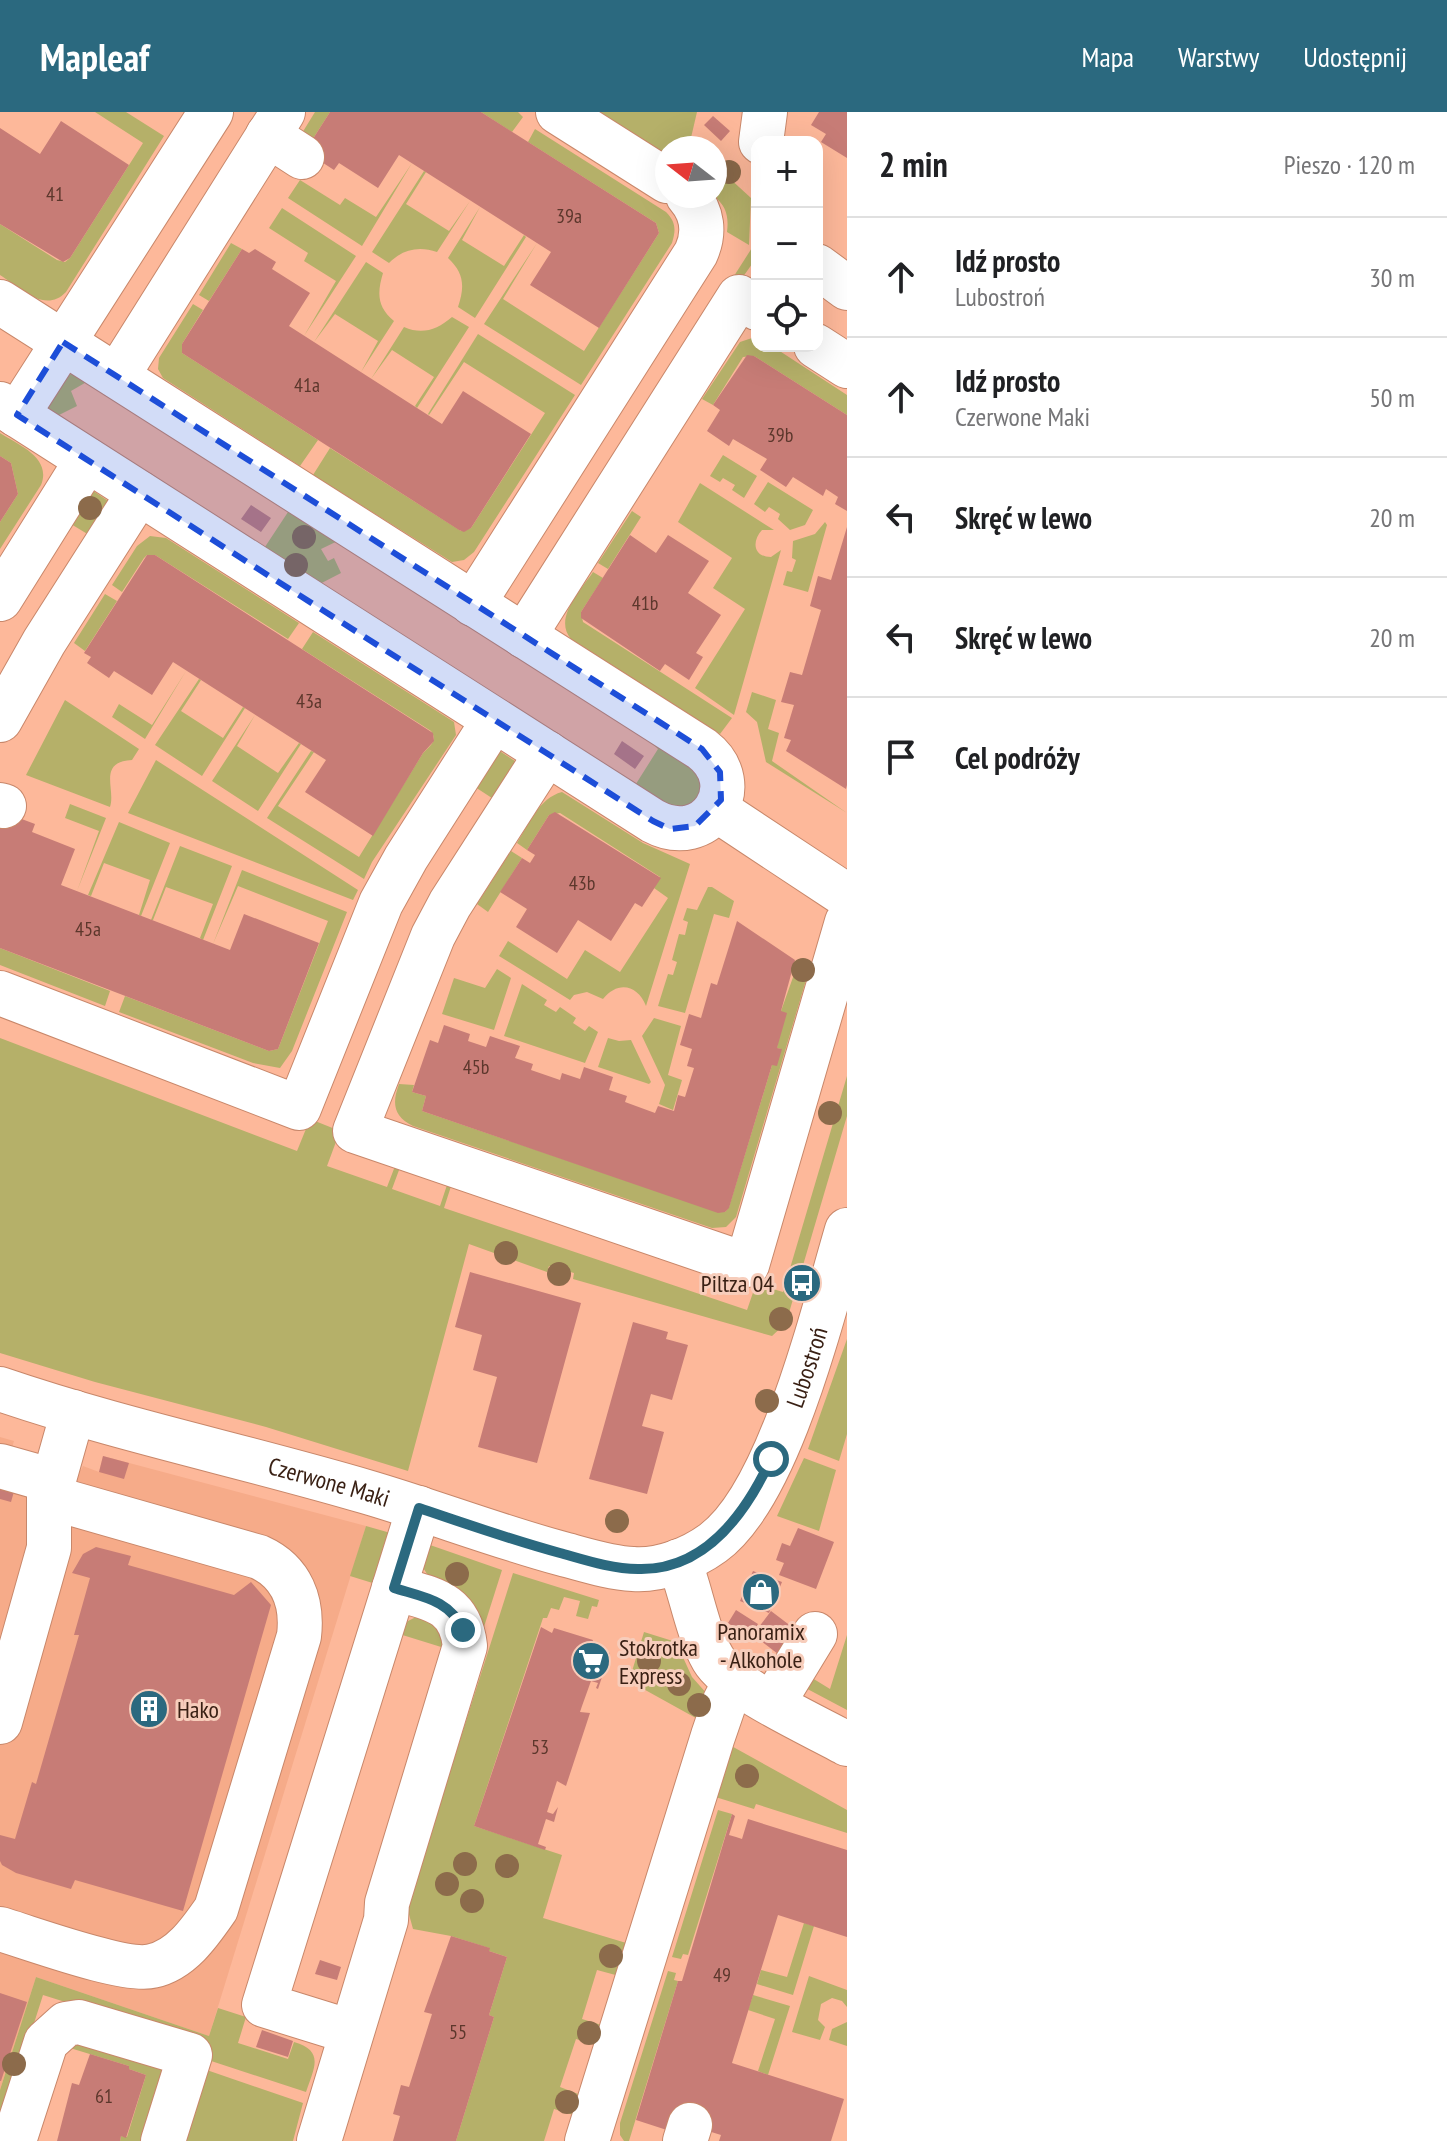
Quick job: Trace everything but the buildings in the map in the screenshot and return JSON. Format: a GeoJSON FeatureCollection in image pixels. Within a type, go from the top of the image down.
{"type":"FeatureCollection","features":[{"type":"Feature","properties":{"kind":"street"},"geometry":{"type":"LineString","coordinates":[[0,302],[63,342],[117,376],[708,754],[720,772],[722,792],[717,810],[711,817],[695,826],[670,829],[653,821],[8,410],[63,342],[211,112]]}},
{"type":"Feature","properties":{"kind":"street"},"geometry":{"type":"LineString","coordinates":[[558,112],[655,173]]}},
{"type":"Feature","properties":{"kind":"street"},"geometry":{"type":"LineString","coordinates":[[117,376],[233,227],[284,135]]}},
{"type":"Feature","properties":{"kind":"street"},"geometry":{"type":"LineString","coordinates":[[473,604],[696,253],[701,236],[701,217],[695,208]]}},
{"type":"Feature","properties":{"kind":"street"},"geometry":{"type":"LineString","coordinates":[[823,270],[847,288]]}},
{"type":"Feature","properties":{"kind":"street"},"geometry":{"type":"LineString","coordinates":[[524,636],[644,480],[739,297],[751,304]]}},
{"type":"Feature","properties":{"kind":"street"},"geometry":{"type":"LineString","coordinates":[[823,351],[847,366]]}},
{"type":"Feature","properties":{"kind":"street"},"geometry":{"type":"LineString","coordinates":[[0,599],[87,460]]}},
{"type":"Feature","properties":{"kind":"street"},"geometry":{"type":"LineString","coordinates":[[0,720],[60,652],[139,493]]}},
{"type":"Feature","properties":{"kind":"street"},"geometry":{"type":"LineString","coordinates":[[0,993],[299,1108],[381,903],[494,720]]}},
{"type":"Feature","properties":{"kind":"street"},"geometry":{"type":"LineString","coordinates":[[547,753],[465,913],[427,950],[405,1051],[355,1131],[747,1265],[847,922]]}},
{"type":"Feature","properties":{"kind":"street"},"geometry":{"type":"LineString","coordinates":[[717,810],[847,896]]}},
{"type":"Feature","properties":{"kind":"street","name":"Lubostroń"},"geometry":{"type":"LineString","coordinates":[[679,1561],[704,1549],[722,1535],[736,1520],[759,1482],[801,1381],[835,1315],[847,1230]]}},
{"type":"Feature","properties":{"kind":"street","name":"Czerwone Maki"},"geometry":{"type":"LineString","coordinates":[[0,1389],[607,1565],[649,1569],[679,1561]]}},
{"type":"Feature","properties":{"kind":"street"},"geometry":{"type":"LineString","coordinates":[[0,1722],[49,1548],[51,1489],[73,1412]]}},
{"type":"Feature","properties":{"kind":"street"},"geometry":{"type":"LineString","coordinates":[[0,1466],[51,1489],[275,1564],[287,1576],[294,1590],[301,1621],[216,1909],[199,1933],[179,1953],[151,1967],[119,1964],[0,1929]]}},
{"type":"Feature","properties":{"kind":"street"},"geometry":{"type":"LineString","coordinates":[[351,2032],[264,2005],[419,1508]]}},
{"type":"Feature","properties":{"kind":"street"},"geometry":{"type":"LineString","coordinates":[[679,1561],[707,1648],[718,1666],[735,1682],[847,1744]]}},
{"type":"Feature","properties":{"kind":"street"},"geometry":{"type":"LineString","coordinates":[[319,2141],[465,1646],[463,1630],[450,1609],[436,1600],[394,1588]]}},
{"type":"Feature","properties":{"kind":"street"},"geometry":{"type":"LineString","coordinates":[[773,1703],[815,1634]]}},
{"type":"Feature","properties":{"kind":"street"},"geometry":{"type":"LineString","coordinates":[[587,2141],[713,1736],[735,1682]]}},
{"type":"Feature","properties":{"kind":"street"},"geometry":{"type":"LineString","coordinates":[[14,2141],[46,2042],[66,2024],[79,2022],[190,2055],[163,2141]]}},
{"type":"Feature","properties":{"kind":"highlighted area"},"geometry":{"type":"Polygon","coordinates":[[[63,342],[702,749],[720,772],[721,800],[695,826],[670,829],[653,821],[17,415],[63,342]]]}},
{"type":"Feature","properties":{"kind":"shaded area"},"geometry":{"type":"Polygon","coordinates":[[[95,112],[126,112],[164,136],[66,292],[58,298],[41,300],[0,275],[0,224],[57,260],[65,262],[70,258],[143,143],[95,112]]]}},
{"type":"Feature","properties":{"kind":"shaded area"},"geometry":{"type":"Polygon","coordinates":[[[315,112],[330,112],[309,145],[299,138],[315,112]]]}},
{"type":"Feature","properties":{"kind":"shaded area"},"geometry":{"type":"Polygon","coordinates":[[[481,112],[518,112],[523,117],[512,132],[481,112]]]}},
{"type":"Feature","properties":{"kind":"shaded area"},"geometry":{"type":"Polygon","coordinates":[[[584,112],[697,112],[691,136],[655,136],[655,156],[584,112]]]}},
{"type":"Feature","properties":{"kind":"shaded area"},"geometry":{"type":"Polygon","coordinates":[[[535,129],[655,205],[655,208],[666,212],[674,226],[672,243],[581,385],[484,324],[537,243],[503,299],[584,351],[659,233],[656,223],[528,142],[535,129]]]}},
{"type":"Feature","properties":{"kind":"shaded area"},"geometry":{"type":"Polygon","coordinates":[[[412,163],[362,246],[288,198],[300,180],[340,205],[345,198],[376,217],[412,163]]]}},
{"type":"Feature","properties":{"kind":"shaded area"},"geometry":{"type":"Polygon","coordinates":[[[424,171],[406,204],[449,231],[470,201],[437,252],[412,250],[389,263],[372,252],[424,171]]]}},
{"type":"Feature","properties":{"kind":"shaded area"},"geometry":{"type":"Polygon","coordinates":[[[727,176],[751,198],[749,245],[727,232],[724,208],[727,208],[727,176]]]}},
{"type":"Feature","properties":{"kind":"shaded area"},"geometry":{"type":"Polygon","coordinates":[[[480,207],[462,240],[504,266],[524,235],[526,237],[475,318],[458,307],[462,280],[448,258],[480,207]]]}},
{"type":"Feature","properties":{"kind":"shaded area"},"geometry":{"type":"Polygon","coordinates":[[[282,208],[356,256],[304,336],[336,281],[304,261],[308,253],[269,228],[282,208]]]}},
{"type":"Feature","properties":{"kind":"shaded area"},"geometry":{"type":"Polygon","coordinates":[[[231,243],[242,249],[209,301],[199,295],[231,243]]]}},
{"type":"Feature","properties":{"kind":"shaded area"},"geometry":{"type":"Polygon","coordinates":[[[751,249],[751,265],[740,281],[734,276],[751,249]]]}},
{"type":"Feature","properties":{"kind":"shaded area"},"geometry":{"type":"Polygon","coordinates":[[[366,262],[383,273],[381,305],[394,321],[361,372],[378,341],[335,314],[314,342],[366,262]]]}},
{"type":"Feature","properties":{"kind":"shaded area"},"geometry":{"type":"Polygon","coordinates":[[[193,304],[203,310],[182,344],[182,353],[318,440],[300,466],[163,378],[158,369],[159,358],[193,304]]]}},
{"type":"Feature","properties":{"kind":"shaded area"},"geometry":{"type":"Polygon","coordinates":[[[452,317],[469,327],[417,408],[415,406],[434,377],[392,350],[371,379],[404,327],[417,331],[429,330],[452,317]]]}},
{"type":"Feature","properties":{"kind":"shaded area"},"geometry":{"type":"Polygon","coordinates":[[[478,334],[575,395],[474,552],[464,560],[452,562],[313,475],[330,448],[461,531],[471,528],[545,413],[464,362],[428,414],[478,334]]]}},
{"type":"Feature","properties":{"kind":"shaded area"},"geometry":{"type":"Polygon","coordinates":[[[751,338],[751,352],[781,352],[847,395],[847,415],[754,356],[743,357],[713,405],[702,399],[740,342],[751,338]]]}},
{"type":"Feature","properties":{"kind":"shaded area"},"geometry":{"type":"Polygon","coordinates":[[[76,371],[95,377],[71,391],[77,406],[47,421],[54,392],[76,371]]]}},
{"type":"Feature","properties":{"kind":"shaded area"},"geometry":{"type":"Polygon","coordinates":[[[0,433],[32,453],[42,467],[43,476],[41,485],[0,549],[0,522],[18,494],[11,463],[0,456],[0,433]]]}},
{"type":"Feature","properties":{"kind":"shaded area"},"geometry":{"type":"Polygon","coordinates":[[[723,455],[757,476],[744,498],[732,490],[735,485],[723,478],[720,482],[710,476],[723,455]]]}},
{"type":"Feature","properties":{"kind":"shaded area"},"geometry":{"type":"Polygon","coordinates":[[[768,482],[813,510],[805,525],[790,530],[778,519],[780,514],[769,507],[765,512],[754,504],[768,482]]]}},
{"type":"Feature","properties":{"kind":"shaded area"},"geometry":{"type":"Polygon","coordinates":[[[700,483],[774,530],[762,530],[756,539],[758,552],[771,557],[781,550],[734,715],[695,688],[745,609],[713,588],[732,558],[678,522],[700,483]]]}},
{"type":"Feature","properties":{"kind":"shaded area"},"geometry":{"type":"Polygon","coordinates":[[[89,488],[114,505],[94,538],[66,521],[89,488]]]}},
{"type":"Feature","properties":{"kind":"shaded area"},"geometry":{"type":"Polygon","coordinates":[[[290,509],[346,537],[321,549],[328,561],[334,558],[341,573],[310,589],[259,556],[290,509]]]}},
{"type":"Feature","properties":{"kind":"shaded area"},"geometry":{"type":"Polygon","coordinates":[[[632,511],[641,517],[608,569],[598,563],[632,511]]]}},
{"type":"Feature","properties":{"kind":"shaded area"},"geometry":{"type":"Polygon","coordinates":[[[825,522],[827,525],[808,592],[783,585],[787,571],[792,572],[796,560],[792,558],[793,541],[815,534],[825,522]]]}},
{"type":"Feature","properties":{"kind":"shaded area"},"geometry":{"type":"Polygon","coordinates":[[[150,536],[166,538],[299,623],[288,639],[155,555],[144,558],[122,592],[112,585],[137,546],[150,536]]]}},
{"type":"Feature","properties":{"kind":"shaded area"},"geometry":{"type":"Polygon","coordinates":[[[593,572],[603,578],[581,612],[583,622],[732,718],[720,734],[571,639],[566,631],[567,613],[593,572]]]}},
{"type":"Feature","properties":{"kind":"shaded area"},"geometry":{"type":"Polygon","coordinates":[[[105,594],[117,601],[85,651],[74,643],[105,594]]]}},
{"type":"Feature","properties":{"kind":"shaded area"},"geometry":{"type":"Polygon","coordinates":[[[313,632],[454,722],[456,735],[372,862],[364,879],[267,818],[311,751],[314,752],[278,806],[359,857],[434,738],[431,731],[302,649],[313,632]]]}},
{"type":"Feature","properties":{"kind":"shaded area"},"geometry":{"type":"Polygon","coordinates":[[[186,671],[145,739],[112,717],[119,704],[152,725],[186,671]]]}},
{"type":"Feature","properties":{"kind":"shaded area"},"geometry":{"type":"Polygon","coordinates":[[[199,679],[181,711],[223,738],[245,708],[202,776],[155,745],[199,679]]]}},
{"type":"Feature","properties":{"kind":"shaded area"},"geometry":{"type":"Polygon","coordinates":[[[752,692],[776,700],[768,729],[779,733],[772,761],[847,813],[766,762],[757,722],[746,712],[752,692]]]}},
{"type":"Feature","properties":{"kind":"shaded area"},"geometry":{"type":"Polygon","coordinates":[[[65,700],[139,749],[132,760],[121,762],[111,771],[110,807],[26,775],[65,700]]]}},
{"type":"Feature","properties":{"kind":"shaded area"},"geometry":{"type":"Polygon","coordinates":[[[255,715],[237,746],[278,773],[301,744],[258,811],[212,781],[255,715]]]}},
{"type":"Feature","properties":{"kind":"shaded area"},"geometry":{"type":"Polygon","coordinates":[[[637,729],[708,773],[692,816],[634,787],[658,749],[637,729]]]}},
{"type":"Feature","properties":{"kind":"shaded area"},"geometry":{"type":"Polygon","coordinates":[[[495,748],[521,765],[498,802],[472,785],[495,748]]]}},
{"type":"Feature","properties":{"kind":"shaded area"},"geometry":{"type":"Polygon","coordinates":[[[156,760],[358,890],[353,900],[128,813],[156,760]]]}},
{"type":"Feature","properties":{"kind":"shaded area"},"geometry":{"type":"Polygon","coordinates":[[[562,792],[643,843],[690,864],[646,1006],[638,993],[621,987],[603,999],[587,992],[574,995],[570,1000],[499,956],[508,941],[567,979],[585,950],[620,972],[668,898],[654,888],[660,877],[560,813],[549,815],[527,850],[517,843],[541,806],[562,792]]]}},
{"type":"Feature","properties":{"kind":"shaded area"},"geometry":{"type":"Polygon","coordinates":[[[70,804],[106,818],[77,891],[99,831],[65,818],[70,804]]]}},
{"type":"Feature","properties":{"kind":"shaded area"},"geometry":{"type":"Polygon","coordinates":[[[119,822],[170,843],[141,916],[150,880],[104,863],[91,896],[88,895],[119,822]]]}},
{"type":"Feature","properties":{"kind":"shaded area"},"geometry":{"type":"Polygon","coordinates":[[[180,846],[232,866],[203,940],[200,938],[213,904],[166,887],[151,920],[180,846]]]}},
{"type":"Feature","properties":{"kind":"shaded area"},"geometry":{"type":"Polygon","coordinates":[[[511,851],[522,858],[488,912],[477,904],[511,851]]]}},
{"type":"Feature","properties":{"kind":"shaded area"},"geometry":{"type":"Polygon","coordinates":[[[242,870],[347,912],[292,1051],[280,1068],[253,1063],[119,1012],[125,996],[269,1051],[278,1049],[328,921],[238,886],[213,944],[242,870]]]}},
{"type":"Feature","properties":{"kind":"shaded area"},"geometry":{"type":"Polygon","coordinates":[[[708,887],[734,901],[729,918],[714,914],[685,1013],[658,1006],[668,974],[673,975],[677,962],[672,960],[679,934],[685,935],[688,922],[683,920],[687,908],[697,910],[708,887]]]}},
{"type":"Feature","properties":{"kind":"shaded area"},"geometry":{"type":"Polygon","coordinates":[[[0,948],[110,991],[105,1006],[0,965],[0,948]]]}},
{"type":"Feature","properties":{"kind":"shaded area"},"geometry":{"type":"Polygon","coordinates":[[[797,966],[806,980],[736,1217],[726,1227],[712,1228],[413,1126],[401,1118],[396,1108],[399,1084],[414,1085],[412,1092],[426,1096],[422,1111],[725,1212],[772,1065],[781,1049],[777,1048],[781,1011],[797,966]]]}},
{"type":"Feature","properties":{"kind":"shaded area"},"geometry":{"type":"Polygon","coordinates":[[[497,969],[511,978],[494,1030],[442,1014],[454,978],[485,988],[497,969]]]}},
{"type":"Feature","properties":{"kind":"shaded area"},"geometry":{"type":"Polygon","coordinates":[[[522,984],[547,1000],[544,1005],[556,1012],[560,1007],[576,1018],[573,1023],[585,1031],[589,1026],[598,1032],[585,1063],[504,1036],[522,984]]]}},
{"type":"Feature","properties":{"kind":"shaded area"},"geometry":{"type":"Polygon","coordinates":[[[654,1018],[681,1026],[668,1075],[682,1080],[673,1110],[659,1104],[665,1085],[642,1036],[654,1018]]]}},
{"type":"Feature","properties":{"kind":"shaded area"},"geometry":{"type":"Polygon","coordinates":[[[0,1038],[297,1151],[310,1119],[340,1131],[327,1166],[387,1187],[397,1161],[402,1162],[392,1189],[440,1206],[449,1179],[453,1180],[444,1208],[747,1310],[756,1284],[783,1292],[847,1076],[847,1116],[786,1323],[772,1336],[573,1279],[574,1273],[549,1266],[547,1272],[469,1244],[408,1471],[266,1427],[95,1382],[0,1353],[0,1038]]]}},
{"type":"Feature","properties":{"kind":"shaded area"},"geometry":{"type":"Polygon","coordinates":[[[608,1038],[631,1040],[651,1082],[649,1084],[598,1067],[608,1038]]]}},
{"type":"Feature","properties":{"kind":"shaded area"},"geometry":{"type":"Polygon","coordinates":[[[847,1339],[847,1434],[839,1461],[808,1449],[847,1339]]]}},
{"type":"Feature","properties":{"kind":"shaded area"},"geometry":{"type":"Polygon","coordinates":[[[0,1437],[14,1441],[11,1451],[81,1470],[83,1466],[99,1472],[103,1456],[366,1526],[209,2036],[36,1977],[0,2090],[0,1437]]]}},
{"type":"Feature","properties":{"kind":"shaded area"},"geometry":{"type":"Polygon","coordinates":[[[804,1458],[836,1470],[819,1531],[777,1516],[804,1458]]]}},
{"type":"Feature","properties":{"kind":"shaded area"},"geometry":{"type":"Polygon","coordinates":[[[366,1526],[394,1534],[379,1585],[350,1576],[366,1526]]]}},
{"type":"Feature","properties":{"kind":"shaded area"},"geometry":{"type":"Polygon","coordinates":[[[430,1545],[502,1570],[476,1652],[422,1566],[424,1550],[430,1545]]]}},
{"type":"Feature","properties":{"kind":"shaded area"},"geometry":{"type":"Polygon","coordinates":[[[513,1573],[599,1600],[597,1607],[592,1606],[588,1619],[576,1616],[580,1601],[564,1597],[559,1610],[551,1608],[547,1618],[543,1618],[474,1826],[562,1855],[543,1918],[633,1945],[623,1977],[597,1970],[582,2019],[608,2027],[601,2047],[576,2039],[560,2087],[586,2097],[580,2117],[554,2109],[544,2141],[456,2141],[494,2017],[489,2015],[507,1957],[451,1936],[413,1929],[407,1907],[513,1573]]]}},
{"type":"Feature","properties":{"kind":"shaded area"},"geometry":{"type":"Polygon","coordinates":[[[422,1614],[433,1614],[454,1651],[396,1633],[402,1624],[422,1614]]]}},
{"type":"Feature","properties":{"kind":"shaded area"},"geometry":{"type":"Polygon","coordinates":[[[644,1632],[676,1642],[692,1677],[708,1695],[703,1722],[629,1681],[644,1632]]]}},
{"type":"Feature","properties":{"kind":"shaded area"},"geometry":{"type":"Polygon","coordinates":[[[847,1635],[847,1710],[798,1684],[804,1673],[830,1689],[847,1635]]]}},
{"type":"Feature","properties":{"kind":"shaded area"},"geometry":{"type":"Polygon","coordinates":[[[726,1743],[847,1810],[847,1833],[756,1804],[754,1809],[709,1795],[726,1743]]]}},
{"type":"Feature","properties":{"kind":"shaded area"},"geometry":{"type":"Polygon","coordinates":[[[718,1810],[732,1814],[688,1955],[683,1954],[681,1959],[672,1957],[718,1810]]]}},
{"type":"Feature","properties":{"kind":"shaded area"},"geometry":{"type":"Polygon","coordinates":[[[804,1923],[814,1926],[793,1995],[757,1984],[761,1970],[787,1977],[804,1923]]]}},
{"type":"Feature","properties":{"kind":"shaded area"},"geometry":{"type":"Polygon","coordinates":[[[668,1971],[676,1973],[674,1980],[678,1981],[629,2141],[624,2141],[620,2135],[620,2123],[668,1971]]]}},
{"type":"Feature","properties":{"kind":"shaded area"},"geometry":{"type":"Polygon","coordinates":[[[809,1976],[847,1990],[847,2007],[842,2001],[832,1998],[821,2004],[818,2020],[825,2027],[820,2040],[792,2032],[809,1976]]]}},
{"type":"Feature","properties":{"kind":"shaded area"},"geometry":{"type":"Polygon","coordinates":[[[36,1977],[209,2036],[218,2008],[246,2017],[238,2043],[288,2059],[294,2042],[314,2055],[306,2092],[202,2058],[205,2046],[43,1995],[0,2130],[0,2090],[36,1977]]]}},
{"type":"Feature","properties":{"kind":"shaded area"},"geometry":{"type":"Polygon","coordinates":[[[753,1995],[790,2006],[768,2075],[758,2071],[775,2019],[748,2010],[753,1995]]]}},
{"type":"Feature","properties":{"kind":"shaded area"},"geometry":{"type":"Polygon","coordinates":[[[847,2022],[847,2046],[829,2040],[832,2029],[847,2022]]]}},
{"type":"Feature","properties":{"kind":"shaded area"},"geometry":{"type":"Polygon","coordinates":[[[74,2041],[165,2069],[151,2141],[120,2141],[121,2136],[127,2137],[146,2075],[129,2069],[129,2066],[70,2048],[74,2041]]]}},
{"type":"Feature","properties":{"kind":"shaded area"},"geometry":{"type":"Polygon","coordinates":[[[198,2067],[303,2103],[293,2141],[175,2141],[198,2067]]]}},
{"type":"Feature","properties":{"kind":"place","name":"Piltza 04"},"geometry":{"type":"Point","coordinates":[802,1283]}},
{"type":"Feature","properties":{"kind":"place","name":"Panoramix - Alkohole"},"geometry":{"type":"Point","coordinates":[761,1592]}},
{"type":"Feature","properties":{"kind":"place","name":"Stokrotka Express"},"geometry":{"type":"Point","coordinates":[591,1661]}},
{"type":"Feature","properties":{"kind":"place","name":"Hako"},"geometry":{"type":"Point","coordinates":[149,1709]}},
{"type":"Feature","properties":{"kind":"route"},"geometry":{"type":"LineString","coordinates":[[463,1630],[455,1615],[443,1604],[394,1588],[419,1508],[573,1557],[618,1567],[649,1569],[692,1555],[722,1535],[742,1511],[771,1459]]}}]}
